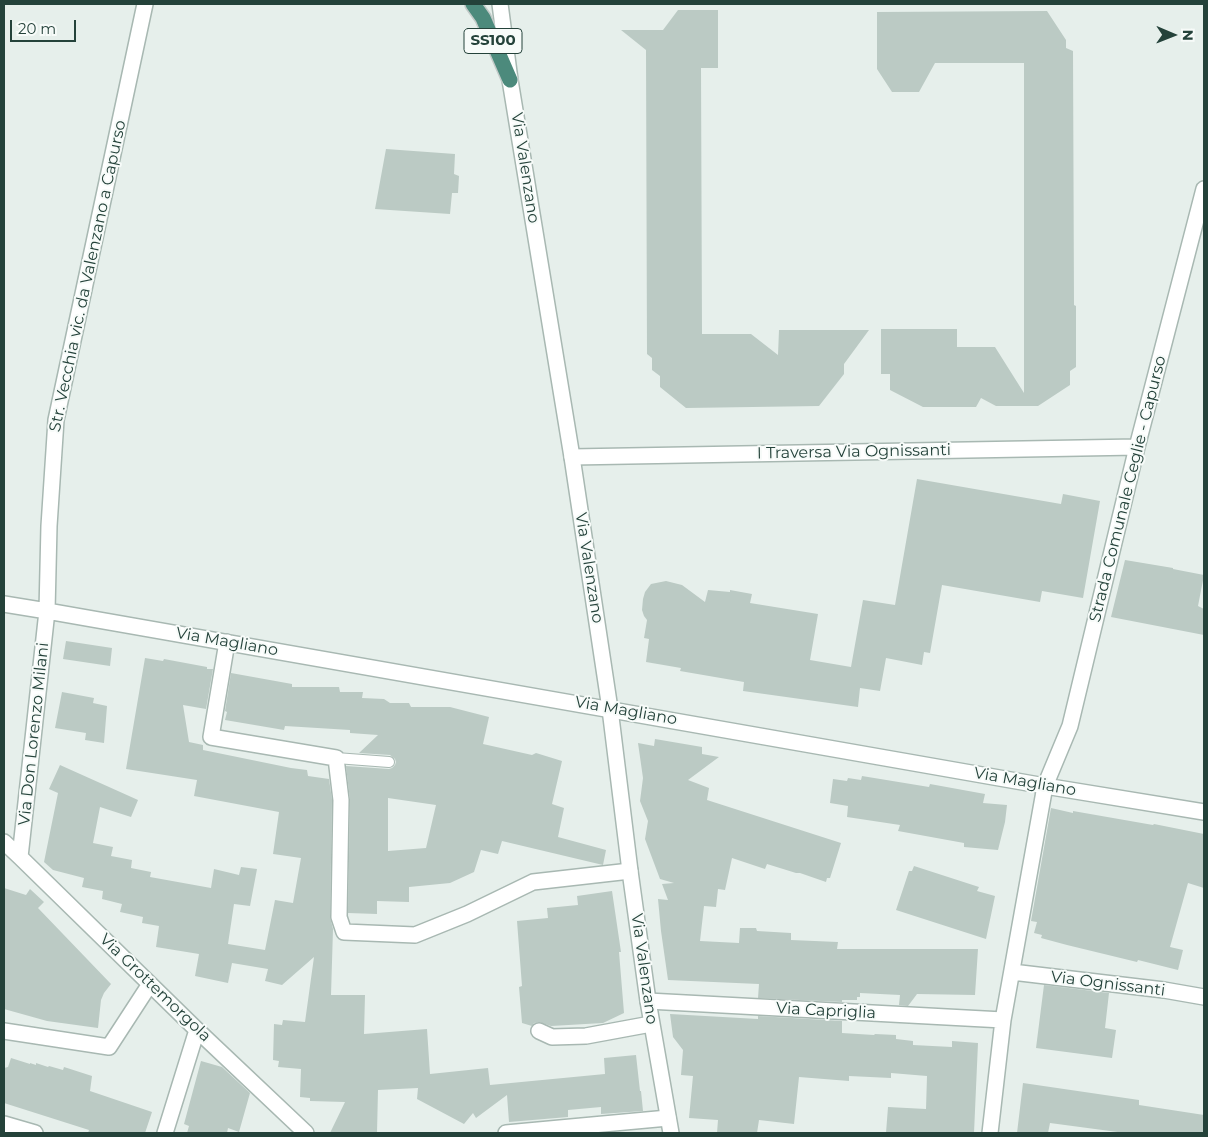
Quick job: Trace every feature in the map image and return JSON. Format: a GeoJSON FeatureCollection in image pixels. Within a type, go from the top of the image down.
{"type":"FeatureCollection","features":[{"type":"Feature","properties":{"kind":"highway","name":"SS100"},"geometry":{"type":"LineString","coordinates":[[473,4],[483,18],[510,80]]}},
{"type":"Feature","properties":{"kind":"street","name":"Str. Vecchia vic. da Valenzano a Capurso"},"geometry":{"type":"LineString","coordinates":[[47,611],[49,526],[56,420],[145,4]]}},
{"type":"Feature","properties":{"kind":"street","name":"Via Valenzano"},"geometry":{"type":"LineString","coordinates":[[500,4],[510,80],[572,457],[610,709],[648,1001],[670,1126]]}},
{"type":"Feature","properties":{"kind":"street","name":"Strada Comunale Ceglie - Capurso"},"geometry":{"type":"LineString","coordinates":[[1044,786],[1070,726],[1137,447],[1204,189]]}},
{"type":"Feature","properties":{"kind":"street","name":"I Traversa Via Ognissanti"},"geometry":{"type":"LineString","coordinates":[[572,457],[1137,447]]}},
{"type":"Feature","properties":{"kind":"street","name":"Via Magliano"},"geometry":{"type":"LineString","coordinates":[[4,604],[1044,786],[1204,812]]}},
{"type":"Feature","properties":{"kind":"street","name":"Via Don Lorenzo Milani"},"geometry":{"type":"LineString","coordinates":[[20,857],[47,611]]}},
{"type":"Feature","properties":{"kind":"street"},"geometry":{"type":"LineString","coordinates":[[227,642],[211,737],[336,758],[341,800],[339,917],[344,932],[415,935],[467,914],[533,882],[630,871]]}},
{"type":"Feature","properties":{"kind":"street"},"geometry":{"type":"LineString","coordinates":[[990,1133],[1004,1020],[1044,786]]}},
{"type":"Feature","properties":{"kind":"street","name":"Via Grottemorgola"},"geometry":{"type":"LineString","coordinates":[[4,842],[306,1133]]}},
{"type":"Feature","properties":{"kind":"street","name":"Via Ognissanti"},"geometry":{"type":"LineString","coordinates":[[1012,972],[1164,990],[1204,997]]}},
{"type":"Feature","properties":{"kind":"street"},"geometry":{"type":"LineString","coordinates":[[4,1031],[109,1047],[150,984]]}},
{"type":"Feature","properties":{"kind":"street","name":"Via Capriglia"},"geometry":{"type":"LineString","coordinates":[[648,1001],[1004,1020]]}},
{"type":"Feature","properties":{"kind":"street"},"geometry":{"type":"LineString","coordinates":[[539,1031],[552,1037],[586,1036],[652,1024]]}},
{"type":"Feature","properties":{"kind":"street"},"geometry":{"type":"LineString","coordinates":[[165,1133],[197,1030]]}},
{"type":"Feature","properties":{"kind":"street"},"geometry":{"type":"LineString","coordinates":[[4,1124],[35,1133]]}},
{"type":"Feature","properties":{"kind":"street"},"geometry":{"type":"LineString","coordinates":[[506,1133],[670,1126]]}},
{"type":"Feature","properties":{"kind":"lane"},"geometry":{"type":"LineString","coordinates":[[336,758],[389,762]]}},
{"type":"Feature","properties":{"kind":"building"},"geometry":{"type":"Polygon","coordinates":[[[678,10],[718,10],[718,68],[701,68],[702,334],[751,334],[778,355],[779,330],[869,330],[844,364],[844,374],[819,406],[686,408],[660,387],[660,376],[652,370],[652,358],[647,354],[646,50],[621,30],[663,30],[678,10]]]}},
{"type":"Feature","properties":{"kind":"building"},"geometry":{"type":"Polygon","coordinates":[[[1047,11],[1066,40],[1066,48],[1073,51],[1076,367],[1070,371],[1070,385],[1038,406],[996,406],[981,398],[976,407],[923,407],[890,390],[890,374],[881,374],[881,329],[957,329],[957,347],[995,347],[1024,393],[1024,63],[935,63],[919,92],[892,92],[877,69],[877,12],[1047,11]]]}},
{"type":"Feature","properties":{"kind":"building"},"geometry":{"type":"Polygon","coordinates":[[[386,149],[455,154],[454,174],[459,176],[458,193],[452,193],[450,214],[375,209],[386,149]]]}},
{"type":"Feature","properties":{"kind":"building"},"geometry":{"type":"Polygon","coordinates":[[[917,479],[1061,504],[1063,494],[1100,501],[1083,598],[1042,591],[1040,602],[942,585],[930,653],[924,652],[922,665],[886,658],[880,691],[860,688],[858,707],[743,691],[744,682],[680,671],[681,668],[646,662],[649,639],[644,638],[647,620],[642,610],[643,599],[645,592],[651,584],[666,581],[682,585],[705,602],[708,590],[730,592],[730,590],[752,594],[750,603],[818,614],[810,660],[851,667],[863,600],[895,605],[917,479]]]}},
{"type":"Feature","properties":{"kind":"building"},"geometry":{"type":"Polygon","coordinates":[[[1125,560],[1204,575],[1198,606],[1204,609],[1204,635],[1111,617],[1125,560]]]}},
{"type":"Feature","properties":{"kind":"building"},"geometry":{"type":"Polygon","coordinates":[[[66,641],[112,648],[110,666],[63,659],[66,641]]]}},
{"type":"Feature","properties":{"kind":"building"},"geometry":{"type":"Polygon","coordinates":[[[145,658],[163,661],[164,659],[213,669],[206,709],[183,705],[189,742],[203,745],[203,750],[307,770],[308,776],[329,779],[332,800],[330,917],[333,929],[331,995],[365,995],[364,1034],[427,1029],[430,1074],[488,1068],[490,1085],[605,1074],[604,1058],[636,1055],[643,1111],[601,1114],[601,1107],[568,1110],[568,1117],[509,1122],[507,1095],[476,1118],[473,1113],[464,1124],[417,1099],[418,1088],[378,1090],[377,1133],[330,1133],[345,1102],[310,1101],[310,1098],[300,1097],[301,1069],[278,1067],[279,1061],[273,1060],[274,1024],[282,1025],[283,1020],[305,1022],[314,957],[282,985],[265,981],[268,969],[232,963],[228,983],[195,976],[199,954],[156,947],[159,926],[142,923],[143,917],[120,912],[122,904],[102,899],[103,891],[82,887],[84,878],[53,870],[44,862],[58,793],[49,789],[60,765],[138,800],[131,817],[100,807],[93,843],[113,847],[111,856],[132,860],[131,868],[151,872],[150,877],[211,888],[214,869],[239,875],[241,867],[257,869],[250,906],[234,904],[228,944],[265,950],[275,900],[293,903],[301,858],[273,854],[279,812],[194,796],[197,780],[126,769],[145,658]]]}},
{"type":"Feature","properties":{"kind":"building"},"geometry":{"type":"Polygon","coordinates":[[[231,673],[292,684],[292,687],[339,687],[340,692],[363,692],[362,698],[384,699],[390,703],[409,703],[411,707],[450,707],[489,717],[483,744],[532,755],[536,753],[562,761],[552,804],[564,808],[558,837],[606,850],[603,865],[502,841],[498,854],[481,850],[474,872],[450,883],[409,887],[409,902],[377,901],[377,914],[348,913],[350,800],[346,766],[389,769],[395,765],[395,759],[390,755],[359,753],[378,735],[350,733],[350,730],[285,726],[284,730],[225,720],[227,712],[225,711],[231,673]],[[388,798],[388,851],[426,848],[436,805],[388,798]]]}},
{"type":"Feature","properties":{"kind":"building"},"geometry":{"type":"Polygon","coordinates":[[[62,692],[94,698],[93,703],[107,706],[104,743],[85,740],[86,733],[55,728],[62,692]]]}},
{"type":"Feature","properties":{"kind":"building"},"geometry":{"type":"Polygon","coordinates":[[[655,739],[702,747],[702,754],[719,757],[688,780],[709,788],[707,800],[841,843],[830,878],[827,878],[826,882],[767,864],[765,869],[732,858],[725,890],[718,889],[716,907],[704,906],[700,941],[739,943],[740,928],[756,928],[757,931],[791,933],[791,940],[838,942],[837,949],[978,949],[975,995],[917,994],[908,1006],[899,1005],[900,995],[860,993],[860,997],[857,997],[857,1000],[842,1000],[842,1002],[758,998],[759,984],[668,980],[658,899],[668,900],[662,884],[674,883],[660,879],[645,839],[648,821],[640,801],[643,778],[638,743],[654,746],[655,739]]]}},
{"type":"Feature","properties":{"kind":"building"},"geometry":{"type":"Polygon","coordinates":[[[862,776],[929,787],[930,784],[985,794],[983,803],[1007,805],[998,850],[964,847],[964,843],[898,831],[900,825],[847,817],[848,806],[830,803],[833,779],[847,781],[848,778],[861,780],[862,776]]]}},
{"type":"Feature","properties":{"kind":"building"},"geometry":{"type":"Polygon","coordinates":[[[1051,808],[1204,834],[1204,888],[1188,883],[1170,947],[1183,950],[1178,970],[1067,945],[1041,938],[1042,935],[1034,933],[1037,922],[1031,921],[1051,808]]]}},
{"type":"Feature","properties":{"kind":"building"},"geometry":{"type":"Polygon","coordinates":[[[914,866],[979,887],[977,891],[995,896],[986,939],[896,910],[909,871],[912,871],[914,866]]]}},
{"type":"Feature","properties":{"kind":"building"},"geometry":{"type":"Polygon","coordinates":[[[4,888],[26,895],[30,889],[44,902],[38,908],[111,984],[101,1000],[98,1028],[47,1021],[4,1009],[4,888]]]}},
{"type":"Feature","properties":{"kind":"building"},"geometry":{"type":"Polygon","coordinates":[[[612,891],[621,952],[619,952],[624,1013],[603,1023],[551,1026],[539,1022],[534,1023],[532,1026],[522,1023],[519,987],[522,986],[517,921],[548,918],[547,908],[578,905],[577,896],[612,891]]]}},
{"type":"Feature","properties":{"kind":"building"},"geometry":{"type":"Polygon","coordinates":[[[1044,985],[1109,993],[1105,1028],[1116,1030],[1112,1058],[1036,1048],[1044,985]]]}},
{"type":"Feature","properties":{"kind":"building"},"geometry":{"type":"Polygon","coordinates":[[[670,1014],[758,1019],[758,1016],[842,1021],[842,1033],[896,1035],[896,1039],[913,1041],[913,1045],[952,1047],[952,1041],[978,1043],[974,1133],[886,1133],[888,1107],[926,1109],[927,1076],[891,1073],[891,1078],[849,1076],[849,1081],[799,1077],[794,1124],[759,1120],[757,1133],[717,1133],[718,1120],[689,1118],[693,1076],[681,1075],[683,1050],[673,1037],[670,1014]]]}},
{"type":"Feature","properties":{"kind":"building"},"geometry":{"type":"Polygon","coordinates":[[[11,1058],[30,1064],[36,1065],[36,1063],[63,1070],[64,1067],[92,1076],[90,1091],[152,1112],[145,1133],[88,1133],[89,1130],[4,1103],[4,1068],[8,1067],[11,1058]]]}},
{"type":"Feature","properties":{"kind":"building"},"geometry":{"type":"Polygon","coordinates":[[[201,1061],[222,1067],[250,1093],[239,1132],[228,1128],[227,1133],[187,1133],[189,1126],[184,1124],[201,1061]]]}},
{"type":"Feature","properties":{"kind":"building"},"geometry":{"type":"Polygon","coordinates":[[[1023,1083],[1139,1100],[1139,1105],[1204,1115],[1204,1133],[1125,1133],[1050,1123],[1048,1133],[1017,1133],[1023,1083]]]}}]}
